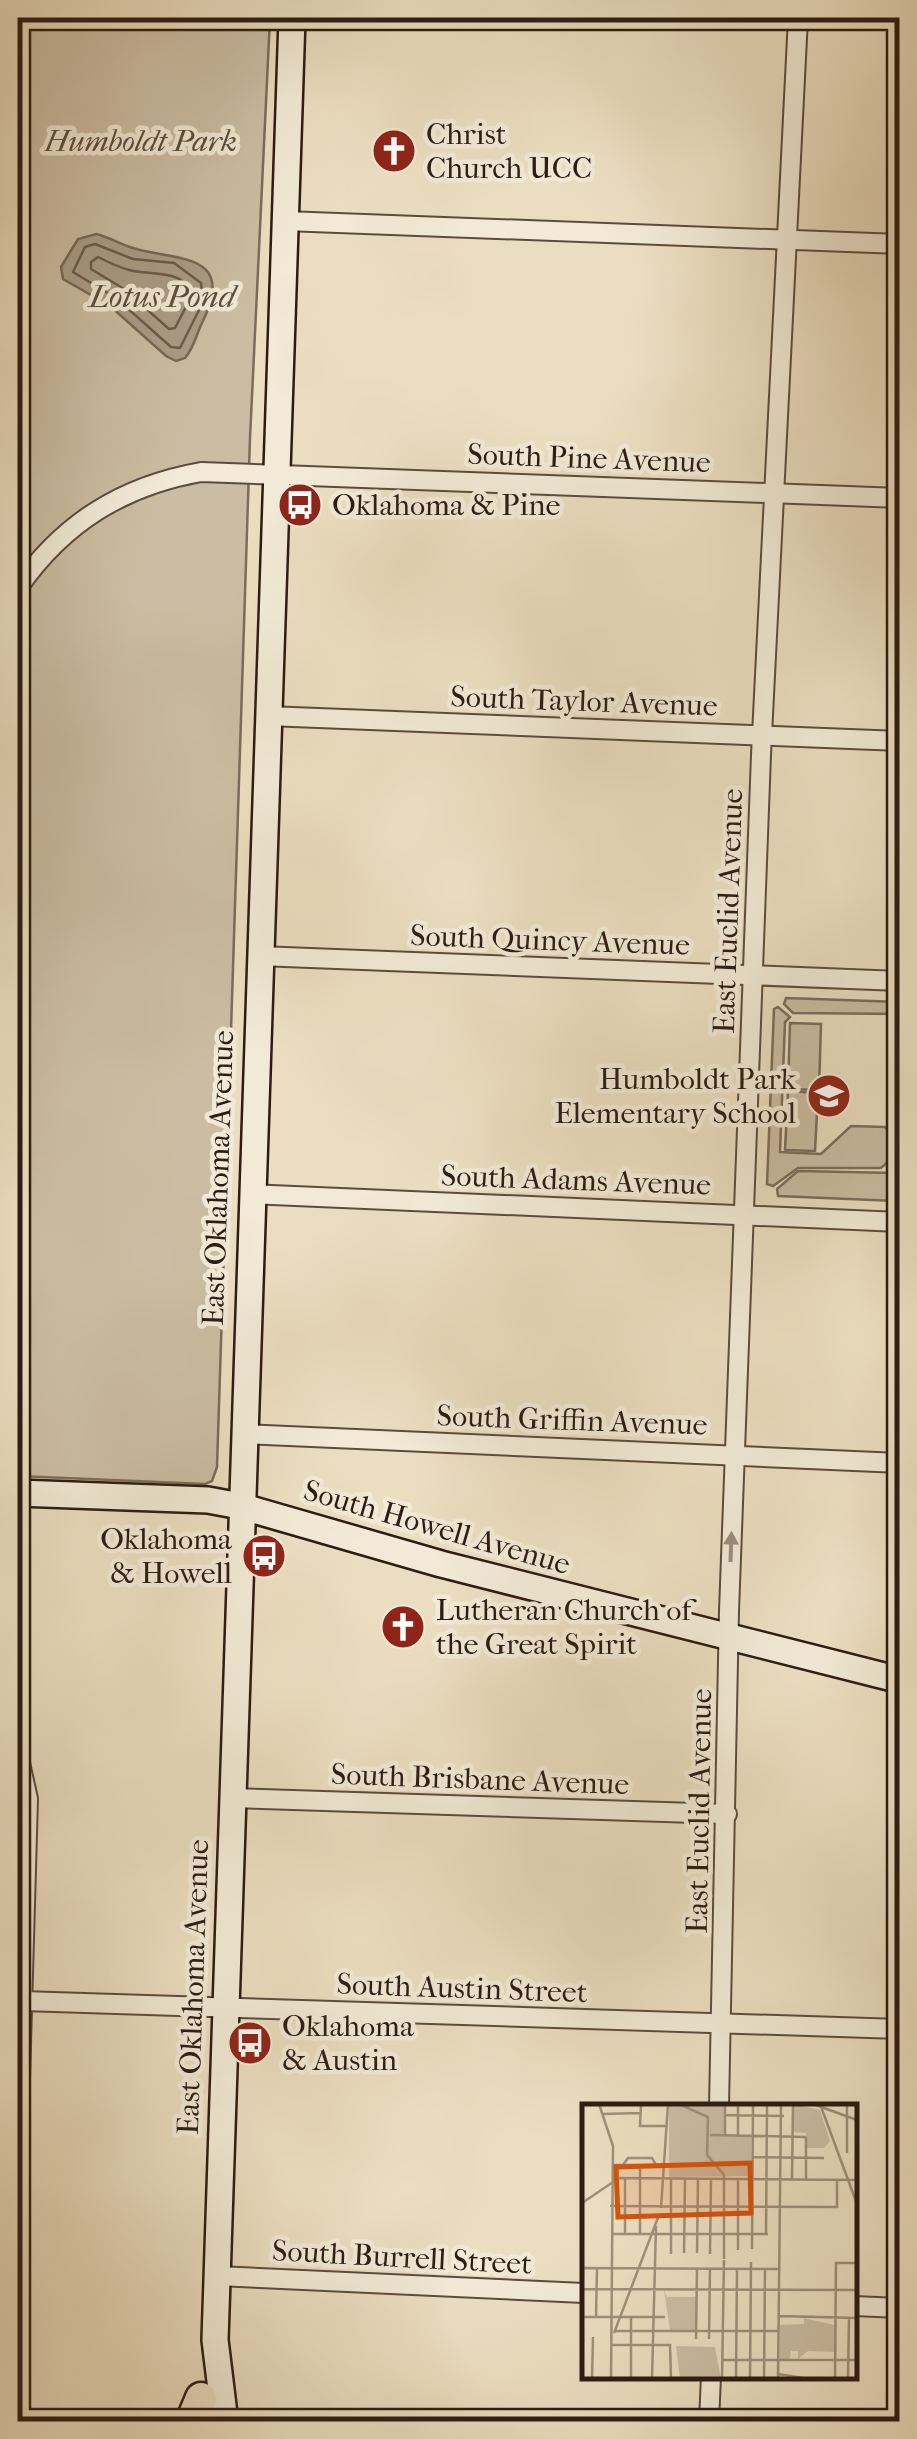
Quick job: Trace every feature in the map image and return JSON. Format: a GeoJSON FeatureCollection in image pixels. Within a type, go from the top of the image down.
{"type":"FeatureCollection","features":[{"type":"Feature","properties":{"kind":"main road","name":"East Oklahoma Avenue"},"geometry":{"type":"LineString","coordinates":[[226,2422],[215,2340],[242,1434],[292,18]]}},
{"type":"Feature","properties":{"kind":"main road","name":"South Howell Avenue"},"geometry":{"type":"LineString","coordinates":[[18,1493],[208,1500],[240,1506],[729,1640],[897,1681]]}},
{"type":"Feature","properties":{"kind":"main road","name":"East Oklahoma Avenue"},"geometry":{"type":"LineString","coordinates":[[198,2414],[215,2340]]}},
{"type":"Feature","properties":{"kind":"street","name":"East Euclid Avenue"},"geometry":{"type":"LineString","coordinates":[[718,2104],[735,1454],[771,494],[798,18]]}},
{"type":"Feature","properties":{"kind":"street"},"geometry":{"type":"LineString","coordinates":[[284,221],[900,244]]}},
{"type":"Feature","properties":{"kind":"street","name":"South Pine Avenue"},"geometry":{"type":"LineString","coordinates":[[18,588],[68,528],[109,501],[157,480],[201,472],[900,498]]}},
{"type":"Feature","properties":{"kind":"street","name":"South Taylor Avenue"},"geometry":{"type":"LineString","coordinates":[[267,716],[900,741]]}},
{"type":"Feature","properties":{"kind":"street","name":"South Quincy Avenue"},"geometry":{"type":"LineString","coordinates":[[258,956],[900,981]]}},
{"type":"Feature","properties":{"kind":"street","name":"South Adams Avenue"},"geometry":{"type":"LineString","coordinates":[[250,1194],[900,1222]]}},
{"type":"Feature","properties":{"kind":"street","name":"South Griffin Avenue"},"geometry":{"type":"LineString","coordinates":[[242,1434],[900,1463]]}},
{"type":"Feature","properties":{"kind":"street"},"geometry":{"type":"LineString","coordinates":[[18,1754],[28,1799],[18,2149]]}},
{"type":"Feature","properties":{"kind":"street","name":"South Brisbane Avenue"},"geometry":{"type":"LineString","coordinates":[[231,1798],[727,1807]]}},
{"type":"Feature","properties":{"kind":"street","name":"South Austin Street"},"geometry":{"type":"LineString","coordinates":[[22,2001],[900,2029]]}},
{"type":"Feature","properties":{"kind":"street","name":"South Burrell Street"},"geometry":{"type":"LineString","coordinates":[[217,2276],[582,2293]]}},
{"type":"Feature","properties":{"kind":"street"},"geometry":{"type":"LineString","coordinates":[[857,2306],[900,2308]]}},
{"type":"Feature","properties":{"kind":"street"},"geometry":{"type":"LineString","coordinates":[[709,2422],[710,2379]]}},
{"type":"Feature","properties":{"kind":"green space","name":"Humboldt Park"},"geometry":{"type":"Polygon","coordinates":[[[18,18],[270,18],[250,438],[217,1467],[212,1481],[205,1484],[18,1476],[18,18]]]}},
{"type":"Feature","properties":{"kind":"green space"},"geometry":{"type":"Polygon","coordinates":[[[786,998],[899,1002],[899,1014],[793,1013],[784,1004],[786,998]]]}},
{"type":"Feature","properties":{"kind":"green space"},"geometry":{"type":"Polygon","coordinates":[[[778,1007],[790,1017],[785,1022],[780,1152],[821,1154],[851,1126],[885,1127],[893,1137],[891,1159],[881,1168],[798,1168],[773,1186],[767,1184],[774,1009],[778,1007]]]}},
{"type":"Feature","properties":{"kind":"green space"},"geometry":{"type":"Polygon","coordinates":[[[790,1023],[821,1024],[819,1090],[788,1089],[790,1023]]]}},
{"type":"Feature","properties":{"kind":"green space"},"geometry":{"type":"Polygon","coordinates":[[[788,1091],[818,1093],[815,1151],[785,1150],[788,1091]]]}},
{"type":"Feature","properties":{"kind":"green space"},"geometry":{"type":"Polygon","coordinates":[[[798,1171],[895,1173],[895,1201],[778,1196],[777,1189],[798,1171]]]}},
{"type":"Feature","properties":{"kind":"water","name":"Lotus Pond"},"geometry":{"type":"Polygon","coordinates":[[[96,234],[133,248],[183,258],[207,271],[212,283],[211,300],[185,358],[176,361],[166,356],[110,306],[63,279],[61,267],[78,239],[96,234]]]}},
{"type":"Feature","properties":{"kind":"place","name":"Christ Church UCC"},"geometry":{"type":"Point","coordinates":[394,151]}},
{"type":"Feature","properties":{"kind":"place","name":"Oklahoma & Pine"},"geometry":{"type":"Point","coordinates":[300,505]}},
{"type":"Feature","properties":{"kind":"place","name":"Humboldt Park Elementary School"},"geometry":{"type":"Point","coordinates":[829,1096]}},
{"type":"Feature","properties":{"kind":"place","name":"Oklahoma & Howell"},"geometry":{"type":"Point","coordinates":[264,1556]}},
{"type":"Feature","properties":{"kind":"place","name":"Lutheran Church of the Great Spirit"},"geometry":{"type":"Point","coordinates":[403,1627]}},
{"type":"Feature","properties":{"kind":"place","name":"Oklahoma & Austin"},"geometry":{"type":"Point","coordinates":[250,2043]}}]}
